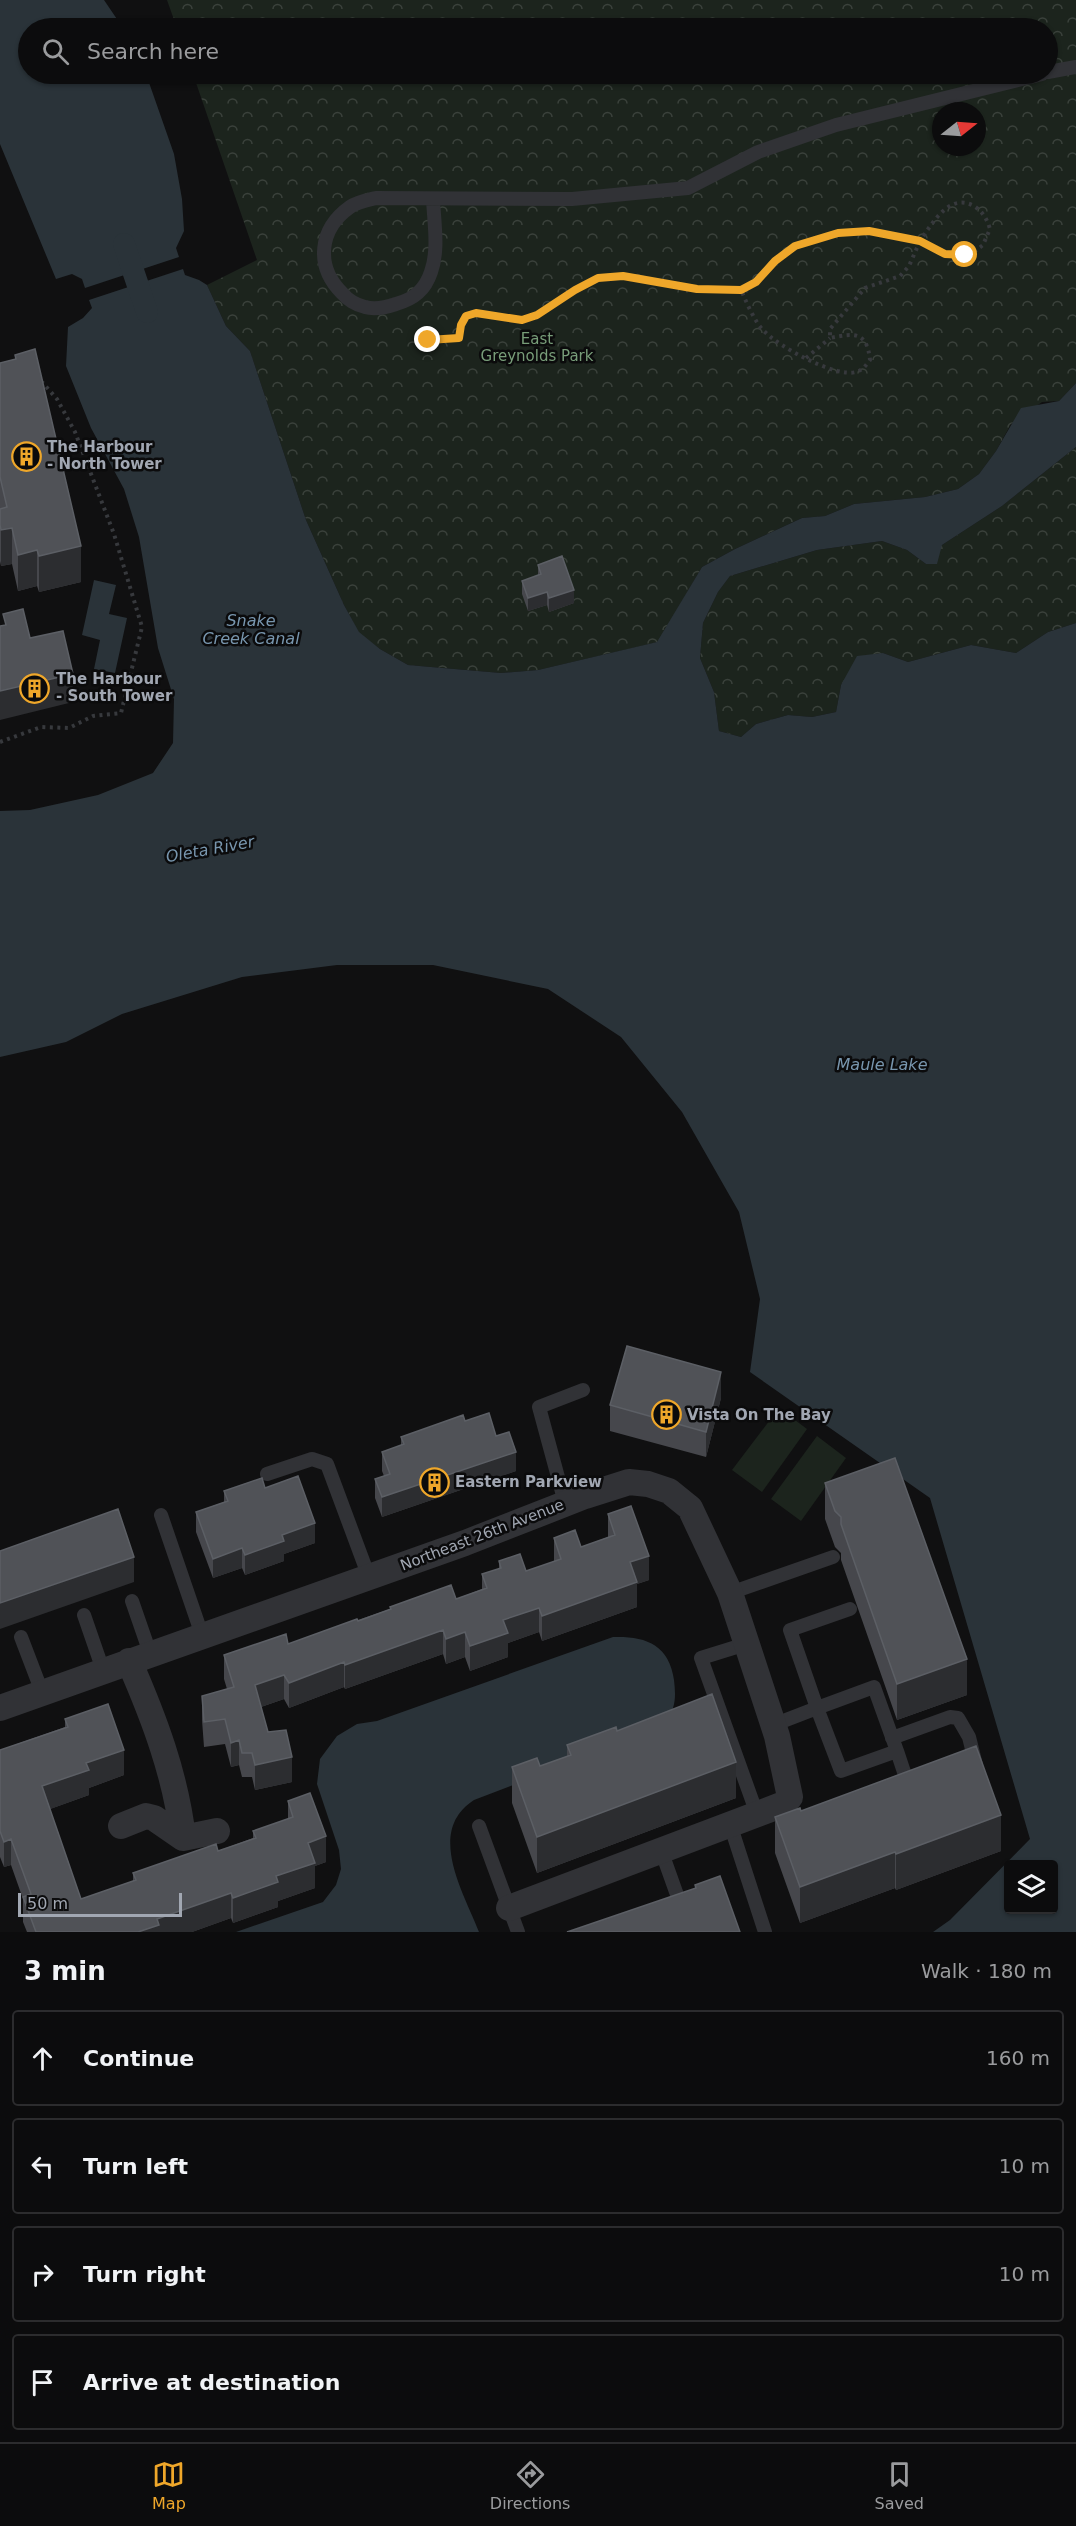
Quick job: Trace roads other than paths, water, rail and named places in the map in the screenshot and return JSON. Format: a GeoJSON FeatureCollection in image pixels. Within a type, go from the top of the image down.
{"type":"FeatureCollection","features":[{"type":"Feature","properties":{"kind":"street","name":"Northeast 26th Avenue"},"geometry":{"type":"LineString","coordinates":[[0,1708],[465,1543],[565,1503],[630,1482],[648,1484],[669,1491],[690,1508],[730,1593],[773,1725],[794,1806],[784,1804],[509,1908]]}},
{"type":"Feature","properties":{"kind":"street"},"geometry":{"type":"LineString","coordinates":[[140,1657],[152,1713],[179,1804],[183,1838]]}},
{"type":"Feature","properties":{"kind":"street"},"geometry":{"type":"LineString","coordinates":[[121,1826],[146,1816],[154,1818],[183,1838],[217,1831]]}},
{"type":"Feature","properties":{"kind":"lane"},"geometry":{"type":"LineString","coordinates":[[1071,68],[1076,56]]}},
{"type":"Feature","properties":{"kind":"lane"},"geometry":{"type":"LineString","coordinates":[[433,199],[435,251],[431,272],[422,292],[406,302],[385,308],[364,307],[348,299],[331,282],[324,263],[324,243],[336,219],[352,205],[376,198],[572,199],[688,188],[758,152],[836,125],[1002,84]]}},
{"type":"Feature","properties":{"kind":"lane"},"geometry":{"type":"LineString","coordinates":[[565,1503],[539,1407],[583,1390]]}},
{"type":"Feature","properties":{"kind":"lane"},"geometry":{"type":"LineString","coordinates":[[267,1474],[312,1459],[327,1464],[369,1577]]}},
{"type":"Feature","properties":{"kind":"lane"},"geometry":{"type":"LineString","coordinates":[[161,1515],[202,1635]]}},
{"type":"Feature","properties":{"kind":"lane"},"geometry":{"type":"LineString","coordinates":[[730,1593],[833,1557]]}},
{"type":"Feature","properties":{"kind":"lane"},"geometry":{"type":"LineString","coordinates":[[132,1601],[140,1657]]}},
{"type":"Feature","properties":{"kind":"lane"},"geometry":{"type":"LineString","coordinates":[[850,1609],[790,1630],[841,1771],[950,1717],[958,1718],[969,1737],[977,1764],[971,1771],[961,1775]]}},
{"type":"Feature","properties":{"kind":"lane"},"geometry":{"type":"LineString","coordinates":[[84,1615],[103,1670]]}},
{"type":"Feature","properties":{"kind":"lane"},"geometry":{"type":"LineString","coordinates":[[21,1636],[42,1692]]}},
{"type":"Feature","properties":{"kind":"lane"},"geometry":{"type":"LineString","coordinates":[[746,1644],[701,1658],[758,1814]]}},
{"type":"Feature","properties":{"kind":"lane"},"geometry":{"type":"LineString","coordinates":[[773,1725],[874,1687],[911,1792]]}},
{"type":"Feature","properties":{"kind":"lane"},"geometry":{"type":"LineString","coordinates":[[730,1824],[765,1932]]}},
{"type":"Feature","properties":{"kind":"lane"},"geometry":{"type":"LineString","coordinates":[[479,1826],[518,1932]]}},
{"type":"Feature","properties":{"kind":"lane"},"geometry":{"type":"LineString","coordinates":[[661,1850],[681,1906],[662,1914]]}},
{"type":"Feature","properties":{"kind":"water"},"geometry":{"type":"Polygon","coordinates":[[[0,0],[104,0],[116,18],[18,18],[18,84],[150,84],[174,154],[182,199],[184,231],[176,248],[179,257],[85,288],[82,279],[72,274],[56,279],[0,144],[0,0]]]}},
{"type":"Feature","properties":{"kind":"water"},"geometry":{"type":"Polygon","coordinates":[[[183,269],[185,275],[207,285],[226,326],[250,351],[306,520],[344,605],[359,632],[380,649],[408,665],[501,673],[538,670],[657,642],[702,567],[802,518],[825,516],[854,504],[925,497],[958,489],[979,474],[996,451],[1021,408],[1059,401],[1076,383],[1076,447],[1002,506],[942,545],[937,564],[926,564],[907,550],[882,541],[817,550],[730,576],[718,592],[703,623],[700,658],[714,692],[719,731],[741,737],[756,724],[788,715],[812,717],[836,712],[841,685],[857,656],[883,653],[908,662],[971,645],[1016,653],[1048,632],[1076,623],[1076,1932],[933,1932],[950,1920],[1004,1865],[1004,1914],[1058,1914],[1058,1860],[1009,1860],[1030,1839],[930,1498],[750,1372],[760,1299],[739,1212],[682,1112],[621,1037],[548,989],[433,965],[337,965],[242,977],[122,1014],[66,1042],[0,1057],[0,811],[30,810],[98,795],[153,773],[173,743],[174,699],[158,648],[139,537],[124,489],[91,428],[66,366],[68,327],[83,318],[92,308],[89,300],[183,269]]]}},
{"type":"Feature","properties":{"kind":"water"},"geometry":{"type":"Polygon","coordinates":[[[94,580],[116,585],[109,614],[127,618],[115,673],[94,669],[100,640],[82,635],[94,580]]]}},
{"type":"Feature","properties":{"kind":"water"},"geometry":{"type":"Polygon","coordinates":[[[613,1637],[635,1638],[661,1650],[667,1658],[674,1680],[675,1698],[672,1711],[652,1732],[474,1800],[460,1813],[452,1828],[450,1845],[452,1862],[479,1932],[236,1932],[323,1902],[336,1885],[341,1869],[339,1850],[317,1784],[320,1759],[337,1736],[357,1724],[377,1721],[613,1637]]]}},
{"type":"Feature","properties":{"kind":"waterway","name":"Snake Creek Canal"},"geometry":{"type":"LineString","coordinates":[[124,244],[147,312]]}},
{"type":"Feature","properties":{"kind":"place","name":"The Harbour - North Tower"},"geometry":{"type":"Point","coordinates":[26,456]}},
{"type":"Feature","properties":{"kind":"place","name":"The Harbour - South Tower"},"geometry":{"type":"Point","coordinates":[35,688]}},
{"type":"Feature","properties":{"kind":"place","name":"Vista On The Bay"},"geometry":{"type":"Point","coordinates":[666,1415]}},
{"type":"Feature","properties":{"kind":"place","name":"Eastern Parkview"},"geometry":{"type":"Point","coordinates":[434,1482]}},
{"type":"Feature","properties":{"kind":"park label","name":"East Greynolds Park"},"geometry":{"type":"Point","coordinates":[537,348]}},
{"type":"Feature","properties":{"kind":"water label","name":"Oleta River"},"geometry":{"type":"Point","coordinates":[210,849]}},
{"type":"Feature","properties":{"kind":"water label","name":"Maule Lake"},"geometry":{"type":"Point","coordinates":[882,1064]}}]}
